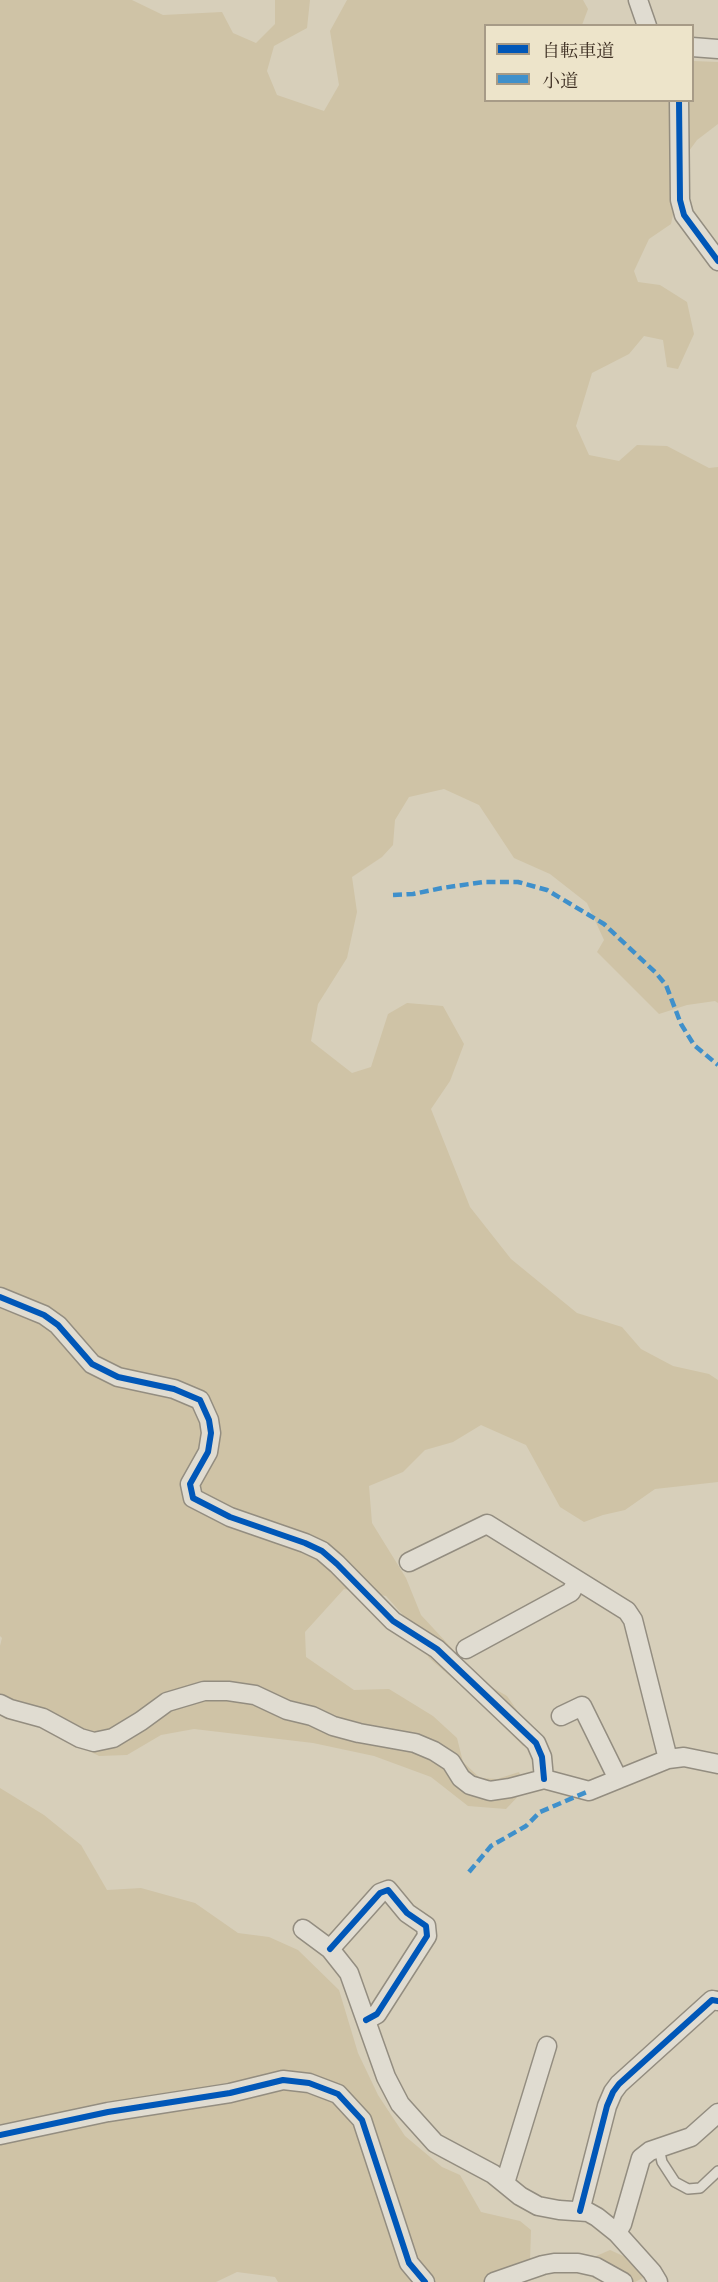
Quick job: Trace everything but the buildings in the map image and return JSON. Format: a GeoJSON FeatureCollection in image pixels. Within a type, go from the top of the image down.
{"type":"FeatureCollection","features":[{"type":"Feature","properties":{"kind":"street"},"geometry":{"type":"LineString","coordinates":[[638,0],[646,24]]}},
{"type":"Feature","properties":{"kind":"street"},"geometry":{"type":"LineString","coordinates":[[694,47],[718,49]]}},
{"type":"Feature","properties":{"kind":"street"},"geometry":{"type":"LineString","coordinates":[[679,102],[680,200],[684,215],[718,261]]}},
{"type":"Feature","properties":{"kind":"street"},"geometry":{"type":"LineString","coordinates":[[0,1297],[44,1315],[58,1325],[92,1364],[118,1377],[174,1389],[200,1400],[209,1420],[211,1432],[208,1452],[190,1484],[193,1498],[230,1517],[322,1551],[338,1564],[393,1621],[437,1649],[536,1743],[542,1757],[544,1779]]}},
{"type":"Feature","properties":{"kind":"street"},"geometry":{"type":"LineString","coordinates":[[409,1562],[488,1524],[627,1611],[633,1620],[668,1759]]}},
{"type":"Feature","properties":{"kind":"street"},"geometry":{"type":"LineString","coordinates":[[466,1649],[571,1592],[577,1581]]}},
{"type":"Feature","properties":{"kind":"street"},"geometry":{"type":"LineString","coordinates":[[0,1704],[43,1718],[80,1738],[94,1742],[113,1738],[167,1702],[204,1692],[228,1691],[255,1695],[287,1710],[359,1733],[415,1743],[451,1762],[460,1778],[470,1785],[490,1791],[544,1779],[589,1791],[668,1759],[684,1757],[718,1764]]}},
{"type":"Feature","properties":{"kind":"street"},"geometry":{"type":"LineString","coordinates":[[561,1716],[582,1706],[618,1779]]}},
{"type":"Feature","properties":{"kind":"street"},"geometry":{"type":"LineString","coordinates":[[330,1949],[380,1893],[388,1890],[407,1913],[426,1926],[427,1936],[377,2014],[366,2020]]}},
{"type":"Feature","properties":{"kind":"street"},"geometry":{"type":"LineString","coordinates":[[303,1929],[330,1949],[349,1973],[386,2077],[400,2104],[435,2143],[468,2160],[505,2183],[519,2196],[538,2206],[560,2211],[580,2211],[597,2217],[617,2233],[652,2272],[657,2282]]}},
{"type":"Feature","properties":{"kind":"street"},"geometry":{"type":"LineString","coordinates":[[580,2211],[595,2148],[613,2092],[712,2000],[718,2001]]}},
{"type":"Feature","properties":{"kind":"street"},"geometry":{"type":"LineString","coordinates":[[505,2183],[547,2046]]}},
{"type":"Feature","properties":{"kind":"street"},"geometry":{"type":"LineString","coordinates":[[0,2135],[108,2112],[230,2093],[283,2080],[309,2083],[338,2094],[362,2120],[409,2262],[425,2282]]}},
{"type":"Feature","properties":{"kind":"street"},"geometry":{"type":"LineString","coordinates":[[617,2233],[622,2224],[641,2158],[659,2148],[691,2137],[718,2113]]}},
{"type":"Feature","properties":{"kind":"street"},"geometry":{"type":"LineString","coordinates":[[494,2282],[525,2276],[543,2265],[578,2264],[596,2267],[622,2282]]}},
{"type":"Feature","properties":{"kind":"lane"},"geometry":{"type":"LineString","coordinates":[[659,2148],[662,2162],[675,2182],[688,2189],[700,2188],[718,2170]]}},
{"type":"Feature","properties":{"kind":"shaded area"},"geometry":{"type":"Polygon","coordinates":[[[0,0],[132,0],[163,15],[222,12],[233,33],[256,43],[275,24],[275,0],[310,0],[307,28],[274,46],[267,71],[277,95],[324,111],[339,85],[330,31],[347,0],[583,0],[588,9],[582,24],[484,24],[484,102],[694,102],[694,61],[718,62],[718,124],[697,140],[678,166],[676,201],[671,224],[649,239],[634,271],[638,282],[660,285],[687,302],[694,334],[678,369],[667,367],[663,340],[644,336],[629,354],[592,373],[576,426],[589,455],[619,461],[637,445],[667,446],[709,468],[718,467],[718,1003],[715,1001],[687,1005],[659,1014],[597,952],[604,940],[587,903],[550,874],[514,858],[479,805],[444,789],[409,797],[395,820],[393,845],[382,857],[352,877],[357,912],[347,958],[318,1004],[311,1041],[352,1073],[371,1067],[388,1014],[407,1003],[443,1006],[464,1044],[450,1081],[431,1109],[470,1207],[511,1259],[577,1313],[622,1327],[641,1349],[673,1366],[709,1374],[718,1380],[718,1482],[655,1489],[625,1510],[584,1522],[560,1507],[526,1445],[481,1425],[453,1442],[425,1450],[403,1472],[369,1486],[372,1523],[406,1578],[421,1615],[483,1682],[507,1696],[539,1742],[523,1746],[480,1702],[429,1658],[409,1622],[386,1596],[344,1589],[305,1632],[306,1657],[354,1690],[389,1689],[433,1716],[457,1738],[463,1762],[480,1778],[497,1779],[519,1772],[525,1789],[506,1809],[468,1806],[431,1777],[374,1756],[313,1743],[194,1729],[161,1735],[127,1755],[99,1756],[49,1731],[24,1707],[0,1694],[2,1638],[0,1636],[0,0]]]}},
{"type":"Feature","properties":{"kind":"shaded area"},"geometry":{"type":"Polygon","coordinates":[[[0,1788],[44,1815],[81,1845],[107,1890],[141,1888],[195,1903],[238,1933],[269,1937],[298,1950],[339,1990],[358,2053],[378,2095],[405,2136],[442,2167],[460,2175],[481,2212],[520,2221],[531,2230],[530,2262],[513,2282],[278,2282],[275,2277],[237,2272],[216,2282],[0,2282],[0,1788]]]}},
{"type":"Feature","properties":{"kind":"shaded area"},"geometry":{"type":"Polygon","coordinates":[[[610,2250],[630,2259],[643,2278],[635,2282],[601,2282],[594,2257],[610,2250]]]}},
{"type":"Feature","properties":{"kind":"marked path"},"geometry":{"type":"LineString","coordinates":[[393,895],[413,894],[483,882],[518,882],[547,890],[604,924],[656,973],[666,985],[681,1024],[694,1045],[718,1065]]}},
{"type":"Feature","properties":{"kind":"marked path"},"geometry":{"type":"LineString","coordinates":[[469,1872],[491,1846],[526,1826],[540,1812],[589,1791]]}},
{"type":"Feature","properties":{"kind":"cycle path"},"geometry":{"type":"LineString","coordinates":[[679,102],[680,200],[684,215],[718,261]]}},
{"type":"Feature","properties":{"kind":"cycle path"},"geometry":{"type":"LineString","coordinates":[[0,1297],[44,1315],[58,1325],[92,1364],[118,1377],[174,1389],[200,1400],[209,1420],[211,1433],[208,1452],[190,1484],[193,1498],[230,1517],[322,1551],[393,1621],[437,1649],[536,1743],[542,1757],[544,1779]]}},
{"type":"Feature","properties":{"kind":"cycle path"},"geometry":{"type":"LineString","coordinates":[[330,1949],[380,1893],[388,1890],[407,1913],[426,1926],[427,1936],[377,2014],[366,2020]]}},
{"type":"Feature","properties":{"kind":"cycle path"},"geometry":{"type":"LineString","coordinates":[[580,2211],[607,2106],[613,2092],[712,2000],[718,2001]]}},
{"type":"Feature","properties":{"kind":"cycle path"},"geometry":{"type":"LineString","coordinates":[[0,2135],[108,2112],[230,2093],[283,2080],[309,2083],[338,2094],[362,2120],[409,2263],[425,2282]]}}]}
